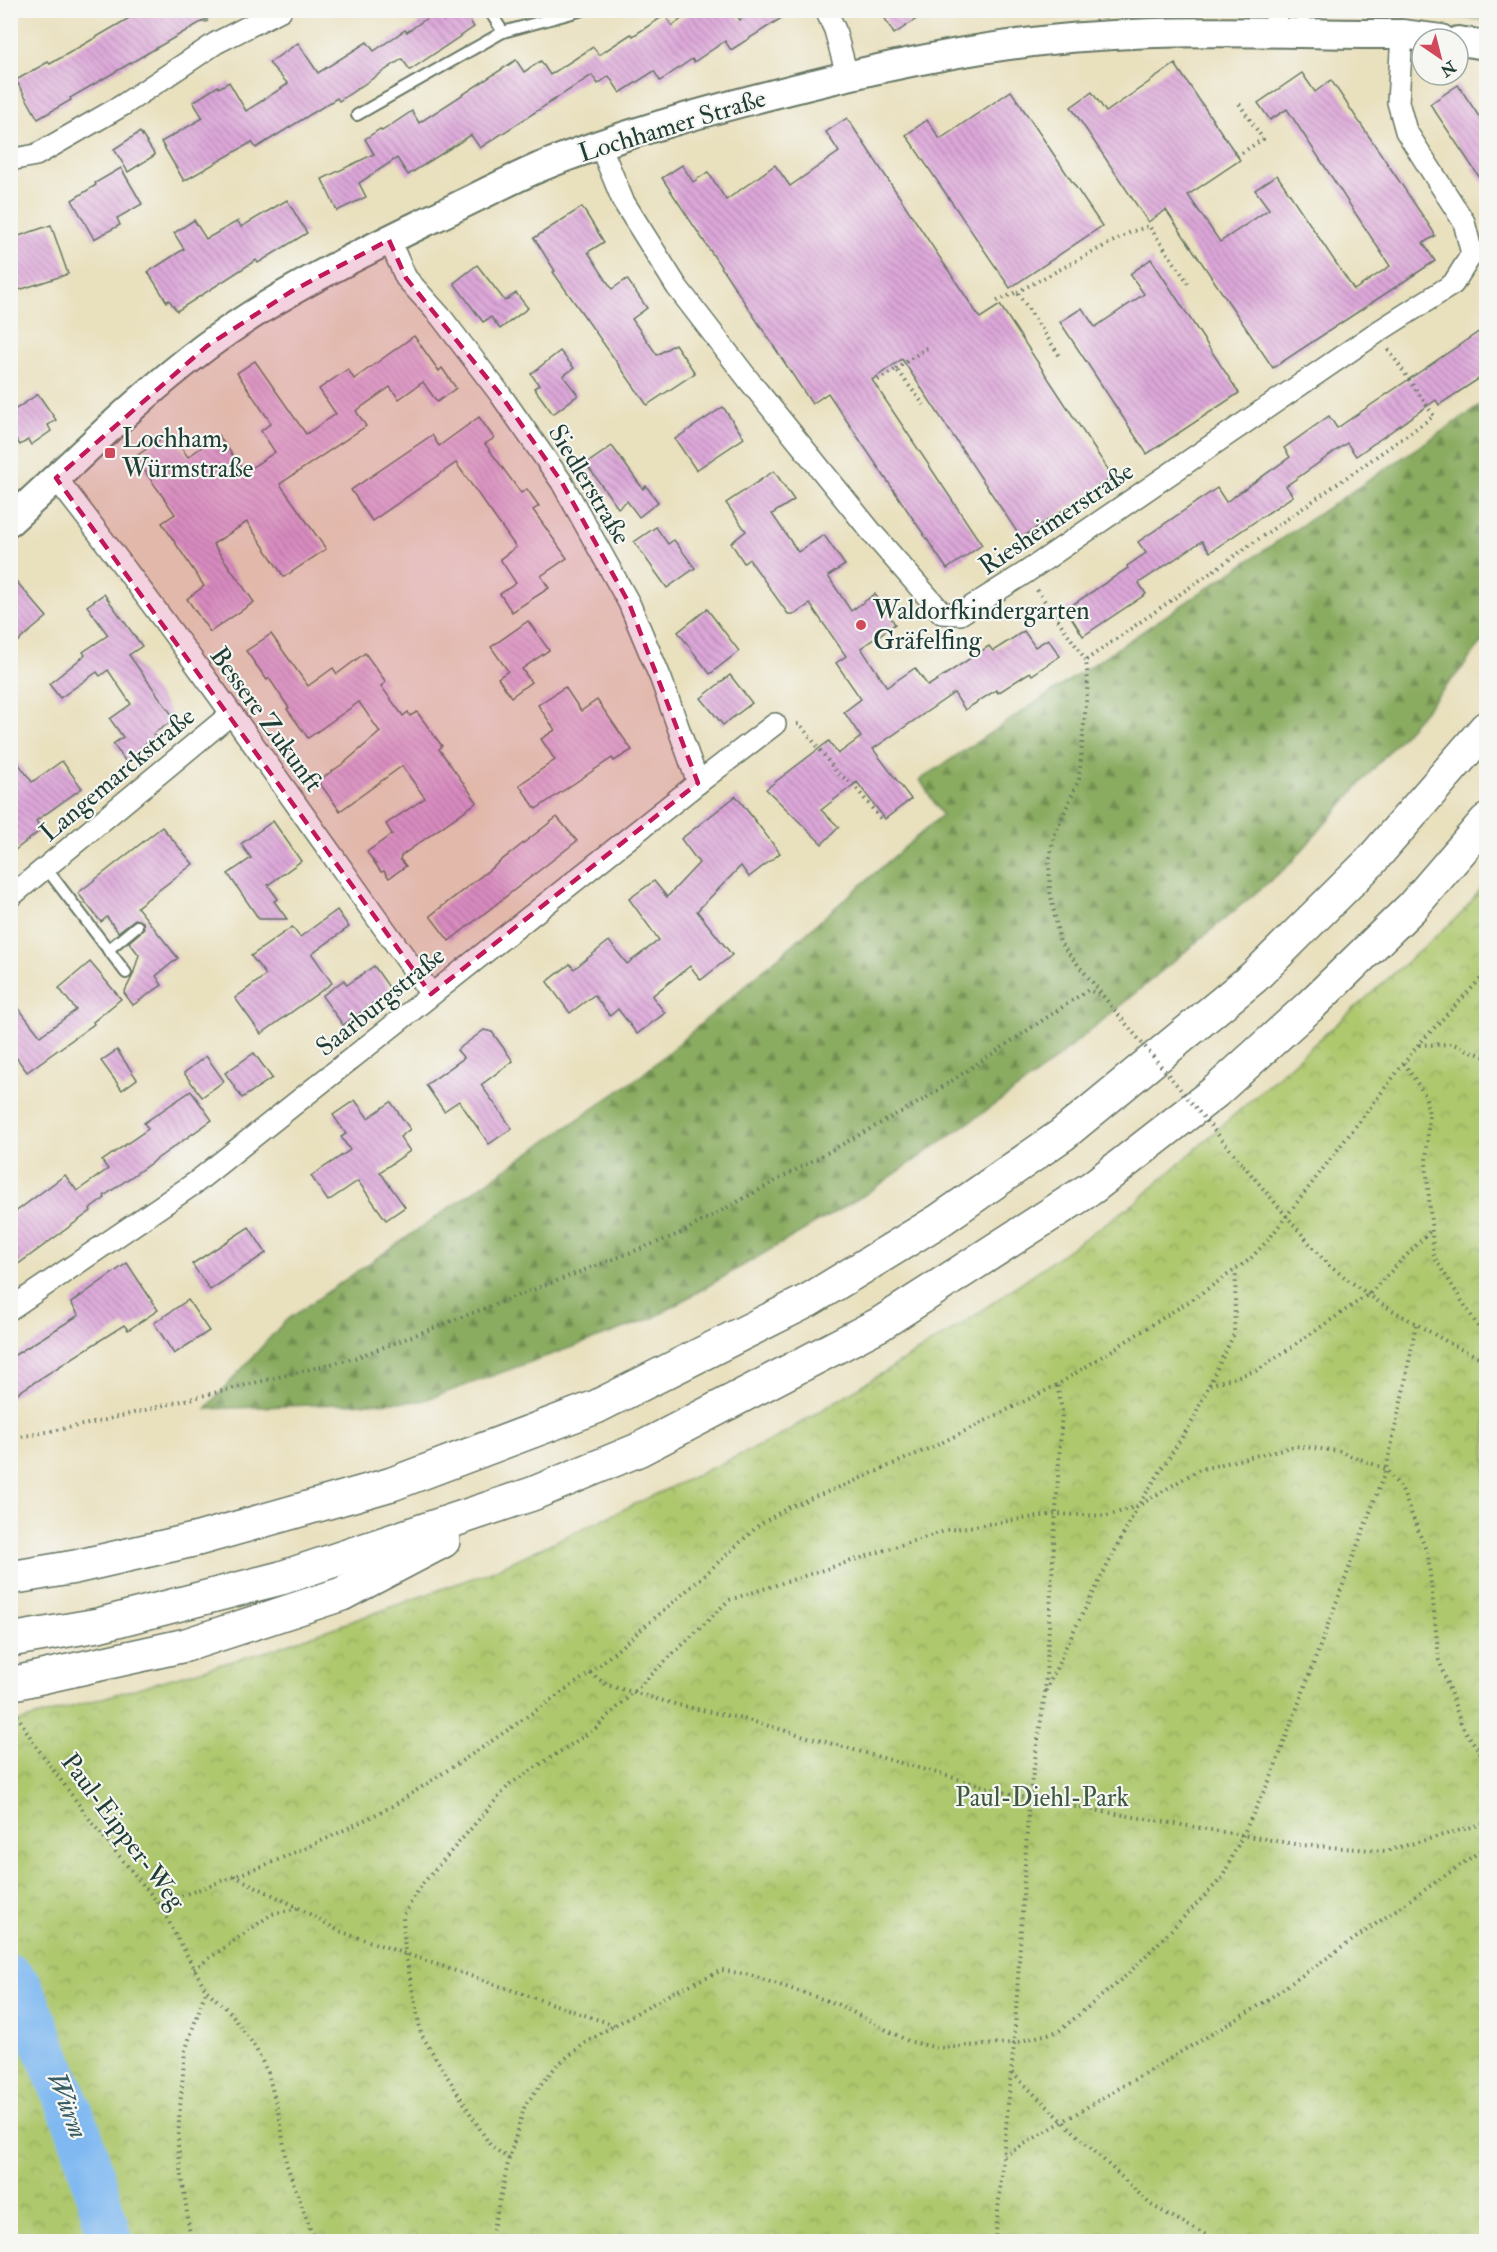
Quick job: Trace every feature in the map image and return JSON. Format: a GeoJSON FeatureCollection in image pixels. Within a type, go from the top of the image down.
{"type":"FeatureCollection","features":[{"type":"Feature","properties":{"kind":"highway"},"geometry":{"type":"LineString","coordinates":[[10,1578],[75,1567],[198,1539],[392,1484],[596,1407],[809,1300],[940,1220],[1062,1135],[1254,977],[1370,862],[1486,728]]}},
{"type":"Feature","properties":{"kind":"highway"},"geometry":{"type":"LineString","coordinates":[[10,1640],[98,1625],[281,1578],[532,1494],[638,1450],[880,1324],[1094,1187],[1215,1092],[1310,1006],[1412,907],[1486,820]]}},
{"type":"Feature","properties":{"kind":"highway"},"geometry":{"type":"LineString","coordinates":[[20,1684],[186,1645],[342,1594],[532,1494]]}},
{"type":"Feature","properties":{"kind":"street"},"geometry":{"type":"LineString","coordinates":[[10,160],[36,154],[123,105],[216,43],[281,10]]}},
{"type":"Feature","properties":{"kind":"street"},"geometry":{"type":"LineString","coordinates":[[826,10],[835,30],[847,75]]}},
{"type":"Feature","properties":{"kind":"street","name":"Lochhamer Straße"},"geometry":{"type":"LineString","coordinates":[[10,521],[96,439],[207,346],[292,291],[389,240],[538,168],[600,145],[707,111],[847,75],[1033,42],[1097,36],[1156,34],[1276,22],[1410,35]]}},
{"type":"Feature","properties":{"kind":"street","name":"Riesheimerstraße"},"geometry":{"type":"LineString","coordinates":[[600,145],[623,201],[677,287],[873,534],[942,613],[960,614],[1025,573],[1376,333],[1453,284],[1472,254],[1464,222],[1406,131],[1398,102],[1402,34]]}},
{"type":"Feature","properties":{"kind":"street"},"geometry":{"type":"LineString","coordinates":[[1470,43],[1486,45]]}},
{"type":"Feature","properties":{"kind":"street","name":"Siedlerstraße"},"geometry":{"type":"LineString","coordinates":[[389,240],[406,278],[441,317],[500,394],[561,481],[629,603],[661,679],[698,783]]}},
{"type":"Feature","properties":{"kind":"street","name":"Bessere Zukunft"},"geometry":{"type":"LineString","coordinates":[[56,478],[231,714],[431,994]]}},
{"type":"Feature","properties":{"kind":"street","name":"Langemarckstraße"},"geometry":{"type":"LineString","coordinates":[[10,897],[231,714]]}},
{"type":"Feature","properties":{"kind":"street","name":"Saarburgstraße"},"geometry":{"type":"LineString","coordinates":[[10,1309],[195,1183],[698,783],[776,724]]}},
{"type":"Feature","properties":{"kind":"lane"},"geometry":{"type":"LineString","coordinates":[[489,10],[503,32]]}},
{"type":"Feature","properties":{"kind":"lane"},"geometry":{"type":"LineString","coordinates":[[357,115],[503,32],[583,10]]}},
{"type":"Feature","properties":{"kind":"lane"},"geometry":{"type":"LineString","coordinates":[[45,868],[126,973]]}},
{"type":"Feature","properties":{"kind":"lane"},"geometry":{"type":"LineString","coordinates":[[108,950],[137,927]]}},
{"type":"Feature","properties":{"kind":"path"},"geometry":{"type":"LineString","coordinates":[[1237,156],[1263,139],[1238,102]]}},
{"type":"Feature","properties":{"kind":"path"},"geometry":{"type":"LineString","coordinates":[[997,301],[1131,232],[1149,226],[1189,284]]}},
{"type":"Feature","properties":{"kind":"path"},"geometry":{"type":"LineString","coordinates":[[1017,292],[1059,355]]}},
{"type":"Feature","properties":{"kind":"path"},"geometry":{"type":"LineString","coordinates":[[878,380],[928,347]]}},
{"type":"Feature","properties":{"kind":"path"},"geometry":{"type":"LineString","coordinates":[[1086,660],[1434,416],[1391,353]]}},
{"type":"Feature","properties":{"kind":"path"},"geometry":{"type":"LineString","coordinates":[[896,369],[924,405]]}},
{"type":"Feature","properties":{"kind":"path"},"geometry":{"type":"LineString","coordinates":[[1025,573],[1086,660],[1088,681],[1079,779],[1054,836],[1049,863],[1050,891],[1060,943],[1285,1217],[1328,1265],[1368,1294],[1416,1324],[1486,1360]]}},
{"type":"Feature","properties":{"kind":"path"},"geometry":{"type":"LineString","coordinates":[[776,724],[800,724],[838,774],[853,784],[882,821]]}},
{"type":"Feature","properties":{"kind":"path"},"geometry":{"type":"LineString","coordinates":[[159,1904],[328,1838],[391,1807],[590,1673],[698,1581],[759,1525],[789,1507],[938,1445],[1057,1385],[1199,1295],[1249,1260],[1419,1045],[1486,973]]}},
{"type":"Feature","properties":{"kind":"path"},"geometry":{"type":"LineString","coordinates":[[10,1439],[93,1423],[355,1358],[679,1234],[922,1100],[1088,990],[1103,996]]}},
{"type":"Feature","properties":{"kind":"path"},"geometry":{"type":"LineString","coordinates":[[1419,1045],[1453,1044],[1486,1057]]}},
{"type":"Feature","properties":{"kind":"path"},"geometry":{"type":"LineString","coordinates":[[1404,1064],[1425,1095],[1429,1114],[1426,1163],[1434,1257],[1486,1339]]}},
{"type":"Feature","properties":{"kind":"path"},"geometry":{"type":"LineString","coordinates":[[1209,1385],[1258,1370],[1368,1294],[1432,1229]]}},
{"type":"Feature","properties":{"kind":"path"},"geometry":{"type":"LineString","coordinates":[[1045,1693],[1068,1642],[1138,1506],[1193,1420],[1234,1334],[1236,1269]]}},
{"type":"Feature","properties":{"kind":"path"},"geometry":{"type":"LineString","coordinates":[[490,2241],[509,2159],[525,2105],[557,2065],[585,2043],[615,2025],[672,1993],[722,1970],[750,1975],[837,2004],[908,2041],[938,2048],[1014,2043],[1059,2031],[1127,1975],[1222,1878],[1272,1775],[1386,1469],[1416,1324]]}},
{"type":"Feature","properties":{"kind":"path"},"geometry":{"type":"LineString","coordinates":[[995,2241],[1014,2043],[1029,1799],[1045,1693],[1062,1410],[1057,1385]]}},
{"type":"Feature","properties":{"kind":"path"},"geometry":{"type":"LineString","coordinates":[[509,2159],[490,2145],[421,2034],[405,1952],[403,1917],[418,1889],[510,1784],[596,1729],[729,1600],[948,1530],[1055,1515],[1107,1516],[1138,1506],[1198,1470],[1295,1446],[1339,1451],[1386,1469],[1402,1490],[1428,1555],[1439,1660],[1462,1726],[1486,1761]]}},
{"type":"Feature","properties":{"kind":"path"},"geometry":{"type":"LineString","coordinates":[[590,1673],[607,1685],[678,1705],[744,1719],[1029,1799],[1244,1836],[1300,1845],[1386,1851],[1486,1823]]}},
{"type":"Feature","properties":{"kind":"path","name":"Paul-Eipper-Weg"},"geometry":{"type":"LineString","coordinates":[[10,1704],[35,1745],[96,1828],[159,1904],[206,1990],[231,2013],[255,2047],[268,2073],[281,2124],[286,2163],[315,2241]]}},
{"type":"Feature","properties":{"kind":"path"},"geometry":{"type":"LineString","coordinates":[[1003,2157],[1254,2009],[1486,1847]]}},
{"type":"Feature","properties":{"kind":"path"},"geometry":{"type":"LineString","coordinates":[[234,1876],[299,1908],[339,1931],[615,2025]]}},
{"type":"Feature","properties":{"kind":"path"},"geometry":{"type":"LineString","coordinates":[[194,1969],[272,1914],[299,1908]]}},
{"type":"Feature","properties":{"kind":"path"},"geometry":{"type":"LineString","coordinates":[[191,2241],[178,2147],[179,2119],[186,2051],[206,1990]]}},
{"type":"Feature","properties":{"kind":"path"},"geometry":{"type":"LineString","coordinates":[[1011,2072],[1151,2205],[1219,2241]]}},
{"type":"Feature","properties":{"kind":"highlighted area"},"geometry":{"type":"Polygon","coordinates":[[[389,240],[406,278],[500,394],[561,481],[629,603],[698,783],[431,994],[56,478],[207,346],[292,291],[389,240]]]}},
{"type":"Feature","properties":{"kind":"green space"},"geometry":{"type":"Polygon","coordinates":[[[1412,11],[1486,11],[1486,21],[1412,11]]]}},
{"type":"Feature","properties":{"kind":"green space"},"geometry":{"type":"Polygon","coordinates":[[[1486,402],[1486,636],[1463,667],[1288,866],[1033,1078],[866,1194],[653,1318],[422,1401],[206,1409],[284,1322],[642,1075],[942,815],[920,780],[1486,402]]]}},
{"type":"Feature","properties":{"kind":"green space","name":"Paul-Diehl-Park"},"geometry":{"type":"Polygon","coordinates":[[[1486,883],[1486,2241],[11,2241],[11,1724],[271,1650],[492,1571],[776,1438],[958,1327],[1136,1202],[1462,913],[1486,883]]]}},
{"type":"Feature","properties":{"kind":"building"},"geometry":{"type":"Polygon","coordinates":[[[143,10],[222,10],[38,119],[16,80],[48,62],[50,64],[143,10]]]}},
{"type":"Feature","properties":{"kind":"building"},"geometry":{"type":"Polygon","coordinates":[[[461,10],[474,27],[410,70],[402,59],[339,101],[337,98],[256,148],[252,142],[184,181],[161,142],[203,118],[193,102],[218,86],[219,88],[229,82],[246,111],[288,84],[269,63],[298,43],[318,73],[367,42],[374,51],[437,11],[444,21],[461,10]]]}},
{"type":"Feature","properties":{"kind":"building"},"geometry":{"type":"Polygon","coordinates":[[[694,10],[733,10],[740,20],[754,10],[794,10],[731,50],[725,41],[694,62],[692,59],[660,81],[654,71],[620,93],[609,76],[598,84],[592,75],[480,148],[471,135],[408,175],[397,158],[359,183],[366,197],[337,211],[322,179],[374,154],[365,139],[380,129],[382,131],[412,111],[419,123],[516,60],[524,72],[541,61],[550,75],[593,47],[599,55],[665,15],[672,26],[694,10]]]}},
{"type":"Feature","properties":{"kind":"building"},"geometry":{"type":"Polygon","coordinates":[[[880,10],[930,10],[894,34],[880,10]]]}},
{"type":"Feature","properties":{"kind":"building"},"geometry":{"type":"Polygon","coordinates":[[[1175,64],[1240,160],[1188,195],[1220,242],[1269,209],[1255,190],[1277,175],[1354,290],[1390,266],[1287,109],[1270,120],[1258,103],[1302,73],[1315,92],[1331,80],[1433,231],[1435,236],[1423,243],[1435,261],[1273,368],[1166,210],[1148,222],[1071,107],[1092,92],[1106,112],[1175,64]]]}},
{"type":"Feature","properties":{"kind":"building"},"geometry":{"type":"Polygon","coordinates":[[[1455,87],[1459,87],[1486,127],[1486,187],[1430,104],[1455,87]]]}},
{"type":"Feature","properties":{"kind":"building"},"geometry":{"type":"Polygon","coordinates":[[[1011,91],[1102,226],[1010,288],[906,135],[927,120],[940,139],[1011,91]]]}},
{"type":"Feature","properties":{"kind":"building"},"geometry":{"type":"Polygon","coordinates":[[[847,118],[980,318],[1000,305],[1113,477],[1021,538],[902,359],[872,380],[982,545],[947,569],[828,393],[812,404],[662,178],[682,165],[693,182],[708,172],[726,200],[775,165],[790,186],[839,152],[826,132],[847,118]]]}},
{"type":"Feature","properties":{"kind":"building"},"geometry":{"type":"Polygon","coordinates":[[[140,132],[155,155],[128,172],[114,149],[140,132]]]}},
{"type":"Feature","properties":{"kind":"building"},"geometry":{"type":"Polygon","coordinates":[[[121,168],[142,204],[117,218],[120,225],[94,239],[72,200],[121,168]]]}},
{"type":"Feature","properties":{"kind":"building"},"geometry":{"type":"Polygon","coordinates":[[[287,200],[307,233],[258,263],[256,260],[177,311],[169,300],[167,302],[148,272],[184,249],[174,233],[194,220],[206,239],[238,221],[241,227],[287,200]]]}},
{"type":"Feature","properties":{"kind":"building"},"geometry":{"type":"Polygon","coordinates":[[[582,207],[604,242],[588,252],[612,289],[627,279],[647,308],[632,319],[657,355],[675,344],[695,373],[647,405],[553,272],[555,271],[534,238],[582,207]]]}},
{"type":"Feature","properties":{"kind":"building"},"geometry":{"type":"Polygon","coordinates":[[[51,225],[68,274],[10,293],[10,239],[51,225]]]}},
{"type":"Feature","properties":{"kind":"building"},"geometry":{"type":"Polygon","coordinates":[[[1151,259],[1239,393],[1147,454],[1060,322],[1082,308],[1095,327],[1144,294],[1130,274],[1151,259]]]}},
{"type":"Feature","properties":{"kind":"building"},"geometry":{"type":"Polygon","coordinates":[[[477,265],[505,301],[516,293],[528,308],[500,329],[491,317],[483,322],[454,283],[477,265]]]}},
{"type":"Feature","properties":{"kind":"building"},"geometry":{"type":"Polygon","coordinates":[[[1486,327],[1486,374],[1439,405],[1436,400],[1356,456],[1347,443],[1286,486],[1293,496],[1210,552],[1202,541],[1139,583],[1146,594],[1083,636],[1066,609],[1128,568],[1127,566],[1146,553],[1138,542],[1217,488],[1226,502],[1290,457],[1284,448],[1329,416],[1337,428],[1486,327]]]}},
{"type":"Feature","properties":{"kind":"building"},"geometry":{"type":"Polygon","coordinates":[[[414,336],[439,371],[442,368],[456,388],[437,402],[423,382],[399,399],[390,387],[356,411],[366,426],[280,484],[326,549],[284,577],[247,522],[213,544],[254,602],[210,632],[187,599],[204,586],[162,523],[175,514],[135,457],[170,433],[188,457],[218,435],[245,472],[275,452],[261,431],[271,423],[237,373],[255,361],[306,434],[336,414],[319,389],[348,369],[354,379],[414,336]]]}},
{"type":"Feature","properties":{"kind":"building"},"geometry":{"type":"Polygon","coordinates":[[[560,351],[574,368],[563,376],[578,395],[553,414],[534,388],[539,385],[531,374],[560,351]]]}},
{"type":"Feature","properties":{"kind":"building"},"geometry":{"type":"Polygon","coordinates":[[[38,394],[56,420],[48,425],[51,431],[31,445],[28,440],[20,445],[10,431],[10,413],[38,394]]]}},
{"type":"Feature","properties":{"kind":"building"},"geometry":{"type":"Polygon","coordinates":[[[723,407],[744,438],[696,470],[675,439],[723,407]]]}},
{"type":"Feature","properties":{"kind":"building"},"geometry":{"type":"Polygon","coordinates":[[[479,417],[494,438],[485,444],[521,493],[527,489],[539,506],[533,510],[567,558],[541,576],[549,588],[512,612],[500,594],[516,583],[500,559],[516,547],[456,463],[372,521],[351,490],[432,435],[439,446],[479,417]]]}},
{"type":"Feature","properties":{"kind":"building"},"geometry":{"type":"Polygon","coordinates":[[[612,446],[643,489],[646,486],[658,502],[639,517],[627,501],[618,508],[586,464],[612,446]]]}},
{"type":"Feature","properties":{"kind":"building"},"geometry":{"type":"Polygon","coordinates":[[[774,471],[794,500],[772,514],[798,552],[824,535],[845,565],[828,576],[851,611],[875,594],[895,624],[861,648],[887,687],[915,668],[928,686],[989,646],[993,651],[1024,631],[1035,647],[1048,639],[1060,656],[1032,675],[1030,672],[998,693],[996,690],[965,710],[954,693],[873,749],[911,799],[885,819],[857,782],[821,810],[839,827],[822,844],[766,789],[829,741],[838,754],[861,737],[844,712],[861,699],[836,663],[846,656],[810,604],[795,614],[788,614],[749,559],[744,563],[731,543],[746,531],[726,503],[774,471]]]}},
{"type":"Feature","properties":{"kind":"building"},"geometry":{"type":"Polygon","coordinates":[[[656,527],[668,544],[674,540],[695,568],[667,588],[634,542],[656,527]]]}},
{"type":"Feature","properties":{"kind":"building"},"geometry":{"type":"Polygon","coordinates":[[[10,574],[47,617],[10,648],[10,574]]]}},
{"type":"Feature","properties":{"kind":"building"},"geometry":{"type":"Polygon","coordinates":[[[104,594],[142,646],[129,655],[175,719],[153,734],[156,737],[141,747],[143,750],[126,762],[113,744],[123,737],[110,719],[131,704],[108,670],[100,676],[97,672],[60,698],[49,684],[85,655],[83,652],[108,635],[87,606],[104,594]]]}},
{"type":"Feature","properties":{"kind":"building"},"geometry":{"type":"Polygon","coordinates":[[[707,609],[739,651],[710,674],[678,632],[707,609]]]}},
{"type":"Feature","properties":{"kind":"building"},"geometry":{"type":"Polygon","coordinates":[[[528,621],[549,650],[522,669],[531,682],[511,697],[498,678],[508,671],[491,647],[528,621]]]}},
{"type":"Feature","properties":{"kind":"building"},"geometry":{"type":"Polygon","coordinates":[[[271,634],[308,686],[333,668],[337,674],[365,653],[386,682],[381,686],[403,716],[408,712],[410,716],[417,712],[442,746],[439,749],[477,802],[401,856],[400,859],[406,866],[389,878],[384,871],[381,872],[367,852],[392,834],[386,824],[425,798],[402,766],[340,811],[318,781],[344,763],[380,732],[359,702],[308,738],[287,709],[289,708],[269,678],[267,680],[246,651],[271,634]]]}},
{"type":"Feature","properties":{"kind":"building"},"geometry":{"type":"Polygon","coordinates":[[[730,675],[752,703],[723,725],[701,698],[730,675]]]}},
{"type":"Feature","properties":{"kind":"building"},"geometry":{"type":"Polygon","coordinates":[[[565,687],[581,711],[597,700],[632,750],[614,761],[612,758],[536,809],[519,785],[555,760],[541,739],[555,730],[538,705],[565,687]]]}},
{"type":"Feature","properties":{"kind":"building"},"geometry":{"type":"Polygon","coordinates":[[[10,752],[32,782],[62,761],[82,788],[36,821],[42,829],[10,854],[10,752]]]}},
{"type":"Feature","properties":{"kind":"building"},"geometry":{"type":"Polygon","coordinates":[[[736,796],[780,853],[749,877],[741,866],[697,911],[732,955],[701,980],[690,966],[652,996],[665,1013],[637,1034],[618,1009],[610,1016],[594,995],[570,1013],[547,982],[570,964],[574,969],[609,941],[627,964],[659,940],[629,899],[654,881],[667,897],[699,863],[681,839],[736,796]]]}},
{"type":"Feature","properties":{"kind":"building"},"geometry":{"type":"Polygon","coordinates":[[[557,817],[577,841],[449,941],[430,916],[557,817]]]}},
{"type":"Feature","properties":{"kind":"building"},"geometry":{"type":"Polygon","coordinates":[[[273,821],[301,861],[268,885],[278,899],[274,901],[287,919],[259,919],[228,874],[251,858],[241,844],[273,821]]]}},
{"type":"Feature","properties":{"kind":"building"},"geometry":{"type":"Polygon","coordinates":[[[162,827],[193,864],[137,907],[178,958],[156,976],[162,985],[133,1005],[124,993],[139,955],[129,942],[144,929],[143,922],[135,919],[118,932],[107,917],[101,922],[78,893],[162,827]]]}},
{"type":"Feature","properties":{"kind":"building"},"geometry":{"type":"Polygon","coordinates":[[[337,910],[349,927],[312,954],[332,983],[261,1034],[235,998],[266,975],[251,956],[292,927],[300,937],[337,910]]]}},
{"type":"Feature","properties":{"kind":"building"},"geometry":{"type":"Polygon","coordinates":[[[90,962],[121,999],[93,1022],[94,1024],[27,1072],[10,1049],[10,997],[40,1036],[76,1010],[59,988],[90,962]]]}},
{"type":"Feature","properties":{"kind":"building"},"geometry":{"type":"Polygon","coordinates":[[[374,966],[391,990],[343,1025],[322,996],[344,980],[347,985],[374,966]]]}},
{"type":"Feature","properties":{"kind":"building"},"geometry":{"type":"Polygon","coordinates":[[[484,1030],[492,1032],[513,1061],[481,1085],[512,1128],[489,1144],[459,1101],[444,1111],[426,1085],[464,1058],[457,1050],[484,1030]]]}},
{"type":"Feature","properties":{"kind":"building"},"geometry":{"type":"Polygon","coordinates":[[[117,1050],[137,1079],[122,1090],[101,1061],[117,1050]]]}},
{"type":"Feature","properties":{"kind":"building"},"geometry":{"type":"Polygon","coordinates":[[[254,1053],[272,1078],[242,1098],[225,1073],[254,1053]]]}},
{"type":"Feature","properties":{"kind":"building"},"geometry":{"type":"Polygon","coordinates":[[[206,1056],[224,1081],[202,1097],[184,1073],[206,1056]]]}},
{"type":"Feature","properties":{"kind":"building"},"geometry":{"type":"Polygon","coordinates":[[[191,1091],[212,1120],[104,1196],[105,1198],[90,1209],[91,1211],[10,1270],[10,1216],[65,1175],[77,1191],[108,1169],[102,1161],[148,1129],[144,1123],[191,1091]]]}},
{"type":"Feature","properties":{"kind":"building"},"geometry":{"type":"Polygon","coordinates":[[[355,1100],[368,1118],[391,1102],[410,1129],[400,1137],[410,1151],[380,1172],[405,1207],[386,1220],[358,1181],[328,1201],[311,1176],[350,1150],[341,1137],[346,1134],[333,1115],[355,1100]]]}},
{"type":"Feature","properties":{"kind":"building"},"geometry":{"type":"Polygon","coordinates":[[[249,1227],[266,1253],[210,1290],[192,1264],[249,1227]]]}},
{"type":"Feature","properties":{"kind":"building"},"geometry":{"type":"Polygon","coordinates":[[[127,1263],[158,1310],[128,1330],[124,1325],[10,1398],[10,1358],[79,1315],[71,1303],[127,1263]]]}},
{"type":"Feature","properties":{"kind":"building"},"geometry":{"type":"Polygon","coordinates":[[[188,1300],[209,1331],[174,1354],[154,1323],[188,1300]]]}},
{"type":"Feature","properties":{"kind":"waterway","name":"Würm"},"geometry":{"type":"LineString","coordinates":[[10,1976],[22,1989],[82,2139],[111,2242]]}},
{"type":"Feature","properties":{"kind":"place","name":"Lochham, Würmstraße"},"geometry":{"type":"Point","coordinates":[110,453]}},
{"type":"Feature","properties":{"kind":"place","name":"Waldorfkindergarten Gräfelfing"},"geometry":{"type":"Point","coordinates":[861,625]}}]}
